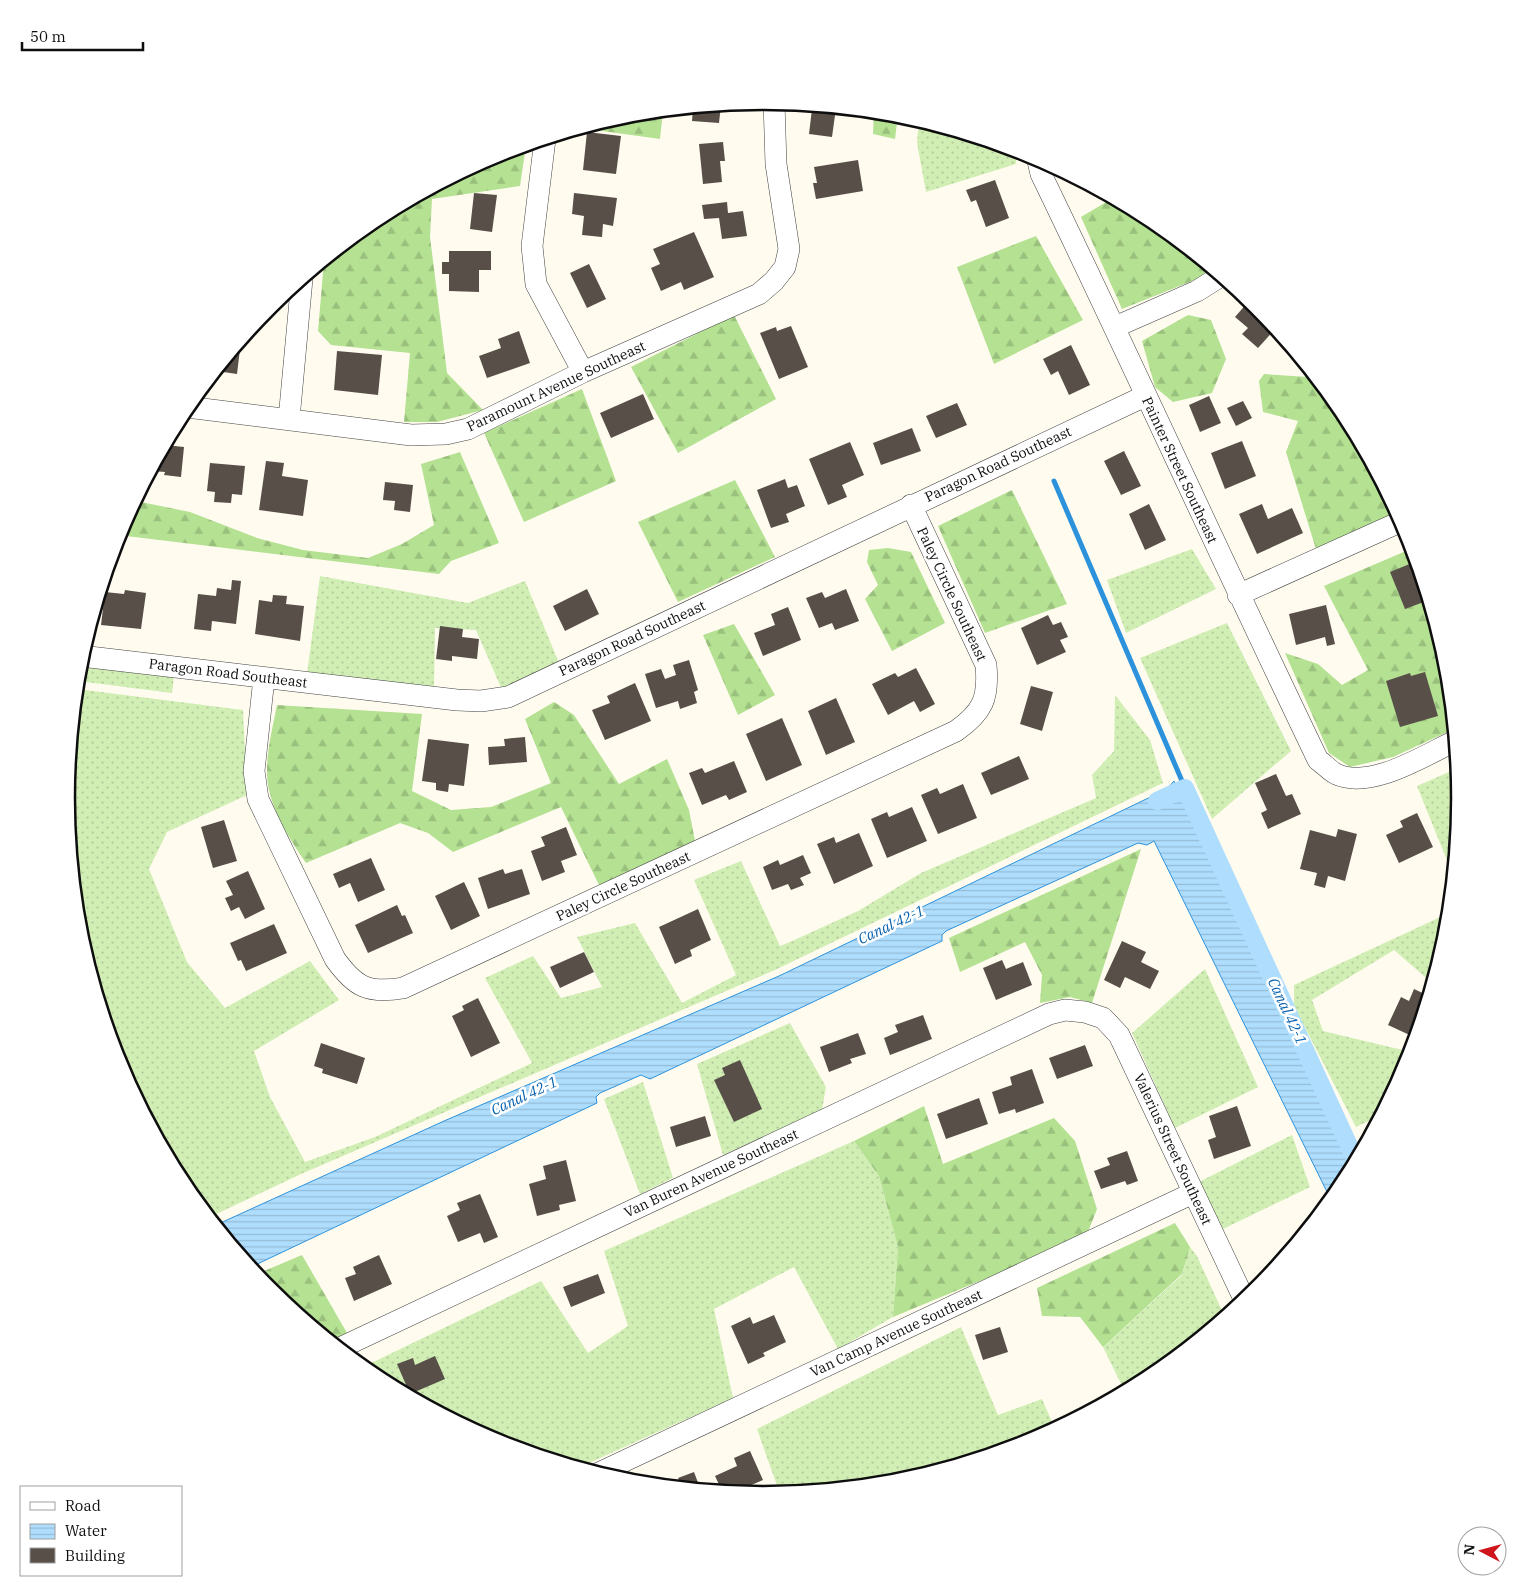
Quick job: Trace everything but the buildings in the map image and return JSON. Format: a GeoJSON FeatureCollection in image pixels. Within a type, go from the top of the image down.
{"type":"FeatureCollection","features":[{"type":"Feature","properties":{"kind":"street","name":"Paramount Avenue Southeast"},"geometry":{"type":"LineString","coordinates":[[196,408],[411,435],[446,434],[468,429],[583,372],[759,294],[786,267],[789,250],[776,164],[774,109]]}},
{"type":"Feature","properties":{"kind":"street"},"geometry":{"type":"LineString","coordinates":[[544,145],[532,246],[536,284],[583,372]]}},
{"type":"Feature","properties":{"kind":"street","name":"Painter Street Southeast"},"geometry":{"type":"LineString","coordinates":[[1039,167],[1040,174],[1115,327],[1238,594],[1318,760],[1336,774],[1358,779],[1381,775],[1450,743]]}},
{"type":"Feature","properties":{"kind":"street"},"geometry":{"type":"LineString","coordinates":[[1115,327],[1197,291],[1216,279]]}},
{"type":"Feature","properties":{"kind":"street"},"geometry":{"type":"LineString","coordinates":[[288,419],[301,288]]}},
{"type":"Feature","properties":{"kind":"street","name":"Paragon Road Southeast"},"geometry":{"type":"LineString","coordinates":[[90,657],[457,700],[481,701],[508,697],[911,505],[1146,396]]}},
{"type":"Feature","properties":{"kind":"street","name":"Paley Circle Southeast"},"geometry":{"type":"LineString","coordinates":[[264,678],[254,771],[258,799],[335,959],[348,978],[367,989],[382,992],[404,988],[956,732],[974,719],[985,700],[986,664],[911,505]]}},
{"type":"Feature","properties":{"kind":"street"},"geometry":{"type":"LineString","coordinates":[[1238,594],[1395,524]]}},
{"type":"Feature","properties":{"kind":"street","name":"Van Buren Avenue Southeast"},"geometry":{"type":"LineString","coordinates":[[346,1345],[1049,1014],[1066,1010],[1085,1012]]}},
{"type":"Feature","properties":{"kind":"street","name":"Valerius Street Southeast"},"geometry":{"type":"LineString","coordinates":[[1085,1012],[1103,1018],[1119,1035],[1241,1293]]}},
{"type":"Feature","properties":{"kind":"street","name":"Van Camp Avenue Southeast"},"geometry":{"type":"LineString","coordinates":[[609,1468],[1193,1193]]}},
{"type":"Feature","properties":{"kind":"green space"},"geometry":{"type":"Polygon","coordinates":[[[662,117],[660,139],[597,130],[662,117]]]}},
{"type":"Feature","properties":{"kind":"green space"},"geometry":{"type":"Polygon","coordinates":[[[874,119],[897,123],[895,139],[873,134],[874,119]]]}},
{"type":"Feature","properties":{"kind":"green space"},"geometry":{"type":"Polygon","coordinates":[[[918,128],[985,146],[1016,158],[1016,164],[926,192],[917,143],[918,128]]]}},
{"type":"Feature","properties":{"kind":"green space"},"geometry":{"type":"Polygon","coordinates":[[[525,153],[520,186],[432,199],[430,237],[447,373],[483,410],[437,422],[404,422],[410,353],[331,345],[318,331],[323,269],[381,226],[419,202],[459,181],[525,153]]]}},
{"type":"Feature","properties":{"kind":"green space"},"geometry":{"type":"Polygon","coordinates":[[[1107,202],[1146,226],[1207,271],[1197,279],[1122,309],[1081,217],[1107,202]]]}},
{"type":"Feature","properties":{"kind":"green space"},"geometry":{"type":"Polygon","coordinates":[[[1036,236],[1083,320],[994,364],[957,267],[1036,236]]]}},
{"type":"Feature","properties":{"kind":"green space"},"geometry":{"type":"Polygon","coordinates":[[[734,315],[776,399],[678,453],[631,367],[734,315]]]}},
{"type":"Feature","properties":{"kind":"green space"},"geometry":{"type":"Polygon","coordinates":[[[1188,315],[1211,320],[1226,359],[1212,393],[1173,402],[1155,387],[1142,341],[1188,315]]]}},
{"type":"Feature","properties":{"kind":"green space"},"geometry":{"type":"Polygon","coordinates":[[[1264,374],[1308,377],[1336,415],[1360,454],[1391,516],[1316,549],[1286,452],[1298,421],[1263,412],[1259,381],[1264,374]]]}},
{"type":"Feature","properties":{"kind":"green space"},"geometry":{"type":"Polygon","coordinates":[[[582,389],[616,481],[524,522],[484,433],[582,389]]]}},
{"type":"Feature","properties":{"kind":"green space"},"geometry":{"type":"Polygon","coordinates":[[[460,452],[499,543],[451,561],[439,574],[127,536],[142,502],[190,512],[257,538],[303,550],[368,558],[402,544],[434,525],[421,464],[460,452]]]}},
{"type":"Feature","properties":{"kind":"green space"},"geometry":{"type":"Polygon","coordinates":[[[735,480],[775,557],[678,602],[638,522],[735,480]]]}},
{"type":"Feature","properties":{"kind":"green space"},"geometry":{"type":"Polygon","coordinates":[[[1012,490],[1067,604],[985,633],[938,526],[1012,490]]]}},
{"type":"Feature","properties":{"kind":"green space"},"geometry":{"type":"Polygon","coordinates":[[[888,548],[911,552],[945,623],[892,651],[865,599],[878,585],[867,562],[869,550],[888,548]]]}},
{"type":"Feature","properties":{"kind":"green space"},"geometry":{"type":"Polygon","coordinates":[[[1192,549],[1216,589],[1126,633],[1107,580],[1192,549]]]}},
{"type":"Feature","properties":{"kind":"green space"},"geometry":{"type":"Polygon","coordinates":[[[1406,551],[1429,620],[1439,664],[1449,731],[1393,757],[1350,767],[1329,753],[1285,653],[1318,664],[1342,685],[1368,670],[1324,586],[1406,551]]]}},
{"type":"Feature","properties":{"kind":"green space"},"geometry":{"type":"Polygon","coordinates":[[[320,576],[468,603],[525,581],[559,663],[502,690],[476,630],[435,628],[434,688],[307,674],[320,576]]]}},
{"type":"Feature","properties":{"kind":"green space"},"geometry":{"type":"Polygon","coordinates":[[[1227,623],[1291,751],[1212,819],[1140,658],[1227,623]]]}},
{"type":"Feature","properties":{"kind":"green space"},"geometry":{"type":"Polygon","coordinates":[[[734,624],[775,695],[738,715],[703,635],[734,624]]]}},
{"type":"Feature","properties":{"kind":"green space"},"geometry":{"type":"Polygon","coordinates":[[[88,665],[174,676],[172,693],[85,682],[88,665]]]}},
{"type":"Feature","properties":{"kind":"green space"},"geometry":{"type":"Polygon","coordinates":[[[84,690],[243,710],[247,795],[167,832],[149,869],[187,962],[225,1008],[310,961],[339,1000],[254,1051],[270,1097],[305,1162],[375,1137],[532,1063],[485,978],[533,956],[561,998],[602,987],[577,937],[635,923],[682,1003],[736,975],[694,880],[741,861],[780,946],[858,911],[921,873],[1096,798],[1092,775],[1114,751],[1115,695],[1150,740],[1163,783],[775,970],[301,1174],[215,1215],[191,1181],[167,1142],[146,1103],[127,1061],[98,976],[81,888],[76,843],[75,798],[76,753],[84,690]]]}},
{"type":"Feature","properties":{"kind":"green space"},"geometry":{"type":"Polygon","coordinates":[[[554,702],[574,715],[619,784],[667,759],[689,810],[695,841],[600,887],[561,807],[453,852],[428,833],[400,823],[306,863],[289,837],[275,810],[267,780],[267,769],[277,705],[422,714],[412,791],[451,810],[491,807],[551,783],[525,719],[554,702]]]}},
{"type":"Feature","properties":{"kind":"green space"},"geometry":{"type":"Polygon","coordinates":[[[1451,771],[1451,843],[1449,863],[1448,863],[1417,786],[1451,771]]]}},
{"type":"Feature","properties":{"kind":"green space"},"geometry":{"type":"Polygon","coordinates":[[[1141,849],[1092,1003],[1070,997],[1040,1003],[1042,975],[1025,942],[960,972],[949,938],[1141,849]]]}},
{"type":"Feature","properties":{"kind":"green space"},"geometry":{"type":"Polygon","coordinates":[[[1441,916],[1428,979],[1394,950],[1312,1000],[1323,1031],[1404,1050],[1372,1119],[1356,1127],[1294,1006],[1294,985],[1441,916]]]}},
{"type":"Feature","properties":{"kind":"green space"},"geometry":{"type":"Polygon","coordinates":[[[1205,969],[1258,1087],[1175,1128],[1132,1033],[1205,969]]]}},
{"type":"Feature","properties":{"kind":"green space"},"geometry":{"type":"Polygon","coordinates":[[[790,1023],[826,1087],[822,1110],[723,1155],[697,1064],[790,1023]]]}},
{"type":"Feature","properties":{"kind":"green space"},"geometry":{"type":"Polygon","coordinates":[[[643,1082],[673,1178],[640,1194],[604,1099],[643,1082]]]}},
{"type":"Feature","properties":{"kind":"green space"},"geometry":{"type":"Polygon","coordinates":[[[924,1106],[943,1164],[1054,1118],[1075,1141],[1097,1209],[1086,1237],[893,1317],[898,1247],[879,1176],[854,1141],[924,1106]]]}},
{"type":"Feature","properties":{"kind":"green space"},"geometry":{"type":"Polygon","coordinates":[[[1292,1135],[1310,1187],[1223,1229],[1199,1182],[1292,1135]]]}},
{"type":"Feature","properties":{"kind":"green space"},"geometry":{"type":"Polygon","coordinates":[[[854,1141],[879,1176],[898,1247],[893,1317],[838,1349],[794,1267],[714,1309],[733,1398],[588,1464],[542,1450],[500,1434],[459,1415],[419,1394],[371,1363],[541,1281],[588,1353],[628,1326],[604,1251],[854,1141]]]}},
{"type":"Feature","properties":{"kind":"green space"},"geometry":{"type":"Polygon","coordinates":[[[1175,1223],[1190,1247],[1182,1274],[1103,1347],[1080,1317],[1042,1316],[1037,1288],[1175,1223]]]}},
{"type":"Feature","properties":{"kind":"green space"},"geometry":{"type":"Polygon","coordinates":[[[1190,1247],[1197,1256],[1222,1311],[1183,1344],[1122,1385],[1103,1347],[1182,1275],[1190,1247]]]}},
{"type":"Feature","properties":{"kind":"green space"},"geometry":{"type":"Polygon","coordinates":[[[302,1255],[347,1333],[337,1338],[310,1316],[264,1271],[302,1255]]]}},
{"type":"Feature","properties":{"kind":"green space"},"geometry":{"type":"Polygon","coordinates":[[[961,1327],[998,1415],[1042,1399],[1052,1422],[985,1450],[942,1463],[853,1481],[809,1485],[777,1486],[757,1429],[961,1327]]]}},
{"type":"Feature","properties":{"kind":"water"},"geometry":{"type":"Polygon","coordinates":[[[1174,781],[1353,1154],[1327,1193],[1154,841],[1147,845],[1138,843],[946,931],[942,935],[942,941],[650,1079],[641,1075],[600,1093],[596,1097],[597,1103],[257,1264],[222,1222],[444,1121],[779,976],[1167,789],[1174,781]]]}},
{"type":"Feature","properties":{"kind":"waterway"},"geometry":{"type":"LineString","coordinates":[[1054,481],[1185,788]]}},
{"type":"Feature","properties":{"kind":"waterway","name":"Canal 42-1"},"geometry":{"type":"LineString","coordinates":[[1157,801],[1185,788],[1353,1154]]}}]}
